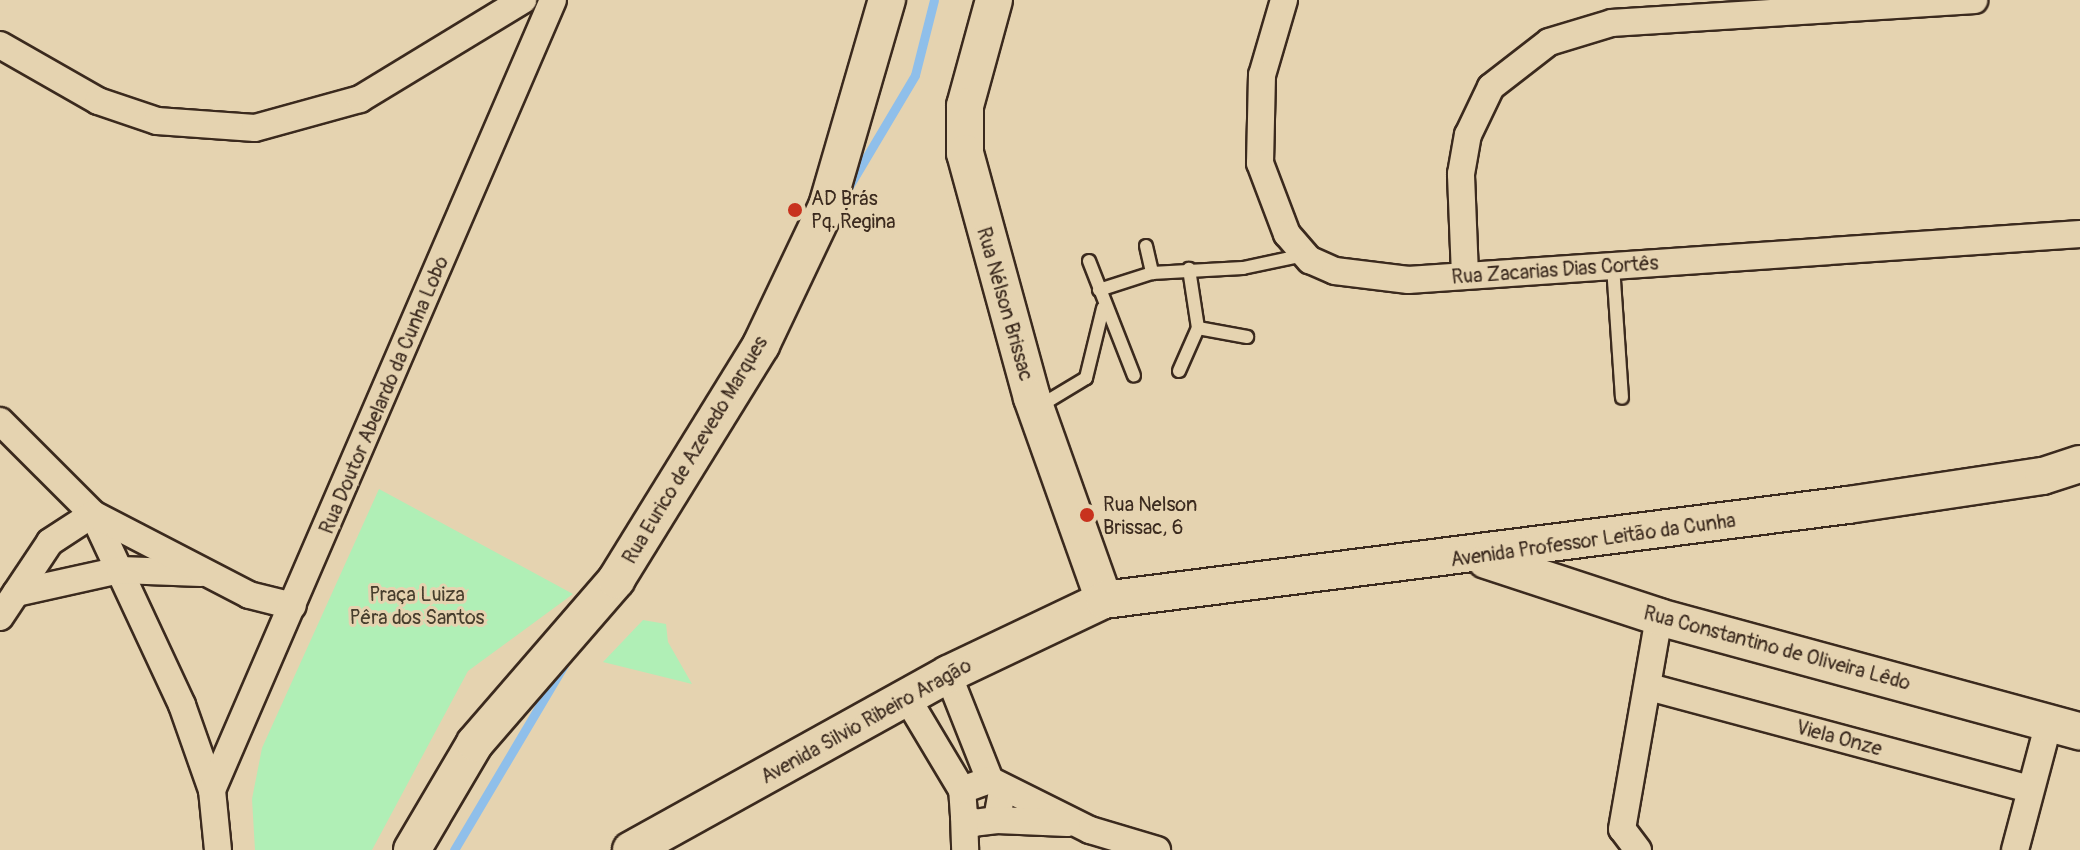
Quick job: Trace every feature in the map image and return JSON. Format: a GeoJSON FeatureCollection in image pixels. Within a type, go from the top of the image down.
{"type":"FeatureCollection","features":[{"type":"Feature","properties":{"kind":"street"},"geometry":{"type":"LineString","coordinates":[[0,45],[98,101],[157,121],[255,128],[360,99],[523,0]]}},
{"type":"Feature","properties":{"kind":"street","name":"Rua Doutor Abelardo da Cunha Lobo"},"geometry":{"type":"LineString","coordinates":[[212,790],[553,0]]}},
{"type":"Feature","properties":{"kind":"street","name":"Rua Eurico de Azevedo Marques"},"geometry":{"type":"LineString","coordinates":[[412,850],[475,743],[616,580],[761,345],[827,206],[887,0]]}},
{"type":"Feature","properties":{"kind":"street","name":"Rua Nélson Brissac"},"geometry":{"type":"LineString","coordinates":[[994,0],[965,106],[965,153],[1035,408],[1104,600]]}},
{"type":"Feature","properties":{"kind":"street"},"geometry":{"type":"LineString","coordinates":[[1284,0],[1262,75],[1260,163],[1272,207],[1304,255]]}},
{"type":"Feature","properties":{"kind":"street"},"geometry":{"type":"LineString","coordinates":[[1465,275],[1461,174],[1468,135],[1491,87],[1512,66],[1549,42],[1612,23],[1725,8],[1974,0]]}},
{"type":"Feature","properties":{"kind":"street","name":"Rua Zacarias Dias Cortês"},"geometry":{"type":"LineString","coordinates":[[1304,255],[1378,280],[2080,234]]}},
{"type":"Feature","properties":{"kind":"street"},"geometry":{"type":"LineString","coordinates":[[0,421],[93,514],[202,573],[293,606]]}},
{"type":"Feature","properties":{"kind":"street","name":"Avenida Professor Leitão da Cunha"},"geometry":{"type":"LineString","coordinates":[[1104,600],[1476,557],[2043,476],[2080,464]]}},
{"type":"Feature","properties":{"kind":"street"},"geometry":{"type":"LineString","coordinates":[[93,514],[120,570],[212,790],[218,850]]}},
{"type":"Feature","properties":{"kind":"street"},"geometry":{"type":"LineString","coordinates":[[0,617],[50,542],[93,514]]}},
{"type":"Feature","properties":{"kind":"street","name":"Rua Constantino de Oliveira Lêdo"},"geometry":{"type":"LineString","coordinates":[[1476,557],[1659,617],[2064,726]]}},
{"type":"Feature","properties":{"kind":"street"},"geometry":{"type":"LineString","coordinates":[[16,593],[120,570],[202,573]]}},
{"type":"Feature","properties":{"kind":"street","name":"Avenida Silvio Ribeiro Aragão"},"geometry":{"type":"LineString","coordinates":[[649,845],[948,674],[1104,600]]}},
{"type":"Feature","properties":{"kind":"street"},"geometry":{"type":"LineString","coordinates":[[1638,850],[1622,829],[1659,617]]}},
{"type":"Feature","properties":{"kind":"street"},"geometry":{"type":"LineString","coordinates":[[948,674],[996,785],[1074,823],[1157,850]]}},
{"type":"Feature","properties":{"kind":"street","name":"Viela Onze"},"geometry":{"type":"LineString","coordinates":[[1649,687],[2030,789]]}},
{"type":"Feature","properties":{"kind":"street"},"geometry":{"type":"LineString","coordinates":[[907,698],[977,812],[981,850]]}},
{"type":"Feature","properties":{"kind":"street"},"geometry":{"type":"LineString","coordinates":[[2015,850],[2030,789],[2064,726]]}},
{"type":"Feature","properties":{"kind":"street"},"geometry":{"type":"LineString","coordinates":[[965,850],[977,812],[996,785]]}},
{"type":"Feature","properties":{"kind":"street"},"geometry":{"type":"LineString","coordinates":[[977,812],[996,785]]}},
{"type":"Feature","properties":{"kind":"street"},"geometry":{"type":"LineString","coordinates":[[977,812],[1074,823]]}},
{"type":"Feature","properties":{"kind":"lane"},"geometry":{"type":"LineString","coordinates":[[1146,246],[1152,273]]}},
{"type":"Feature","properties":{"kind":"lane"},"geometry":{"type":"LineString","coordinates":[[1099,290],[1152,273],[1243,268],[1304,255]]}},
{"type":"Feature","properties":{"kind":"lane"},"geometry":{"type":"LineString","coordinates":[[1089,261],[1103,308],[1134,376]]}},
{"type":"Feature","properties":{"kind":"lane"},"geometry":{"type":"LineString","coordinates":[[1613,266],[1622,398]]}},
{"type":"Feature","properties":{"kind":"lane"},"geometry":{"type":"LineString","coordinates":[[1179,371],[1198,328],[1189,269]]}},
{"type":"Feature","properties":{"kind":"lane"},"geometry":{"type":"LineString","coordinates":[[1035,408],[1086,378],[1103,308]]}},
{"type":"Feature","properties":{"kind":"lane"},"geometry":{"type":"LineString","coordinates":[[1198,328],[1247,337]]}},
{"type":"Feature","properties":{"kind":"green space","name":"Praça Luiza Pêra dos Santos"},"geometry":{"type":"Polygon","coordinates":[[[379,489],[573,594],[468,671],[372,850],[255,850],[252,799],[262,748],[379,489]]]}},
{"type":"Feature","properties":{"kind":"green space"},"geometry":{"type":"Polygon","coordinates":[[[643,620],[666,624],[668,642],[692,684],[603,662],[643,620]]]}},
{"type":"Feature","properties":{"kind":"waterway"},"geometry":{"type":"LineString","coordinates":[[848,188],[915,75],[934,0]]}},
{"type":"Feature","properties":{"kind":"waterway"},"geometry":{"type":"LineString","coordinates":[[454,850],[564,665]]}},
{"type":"Feature","properties":{"kind":"place","name":"AD Brás Pq. Regina"},"geometry":{"type":"Point","coordinates":[795,210]}},
{"type":"Feature","properties":{"kind":"place","name":"Rua Nelson Brissac, 6"},"geometry":{"type":"Point","coordinates":[1087,515]}}]}
